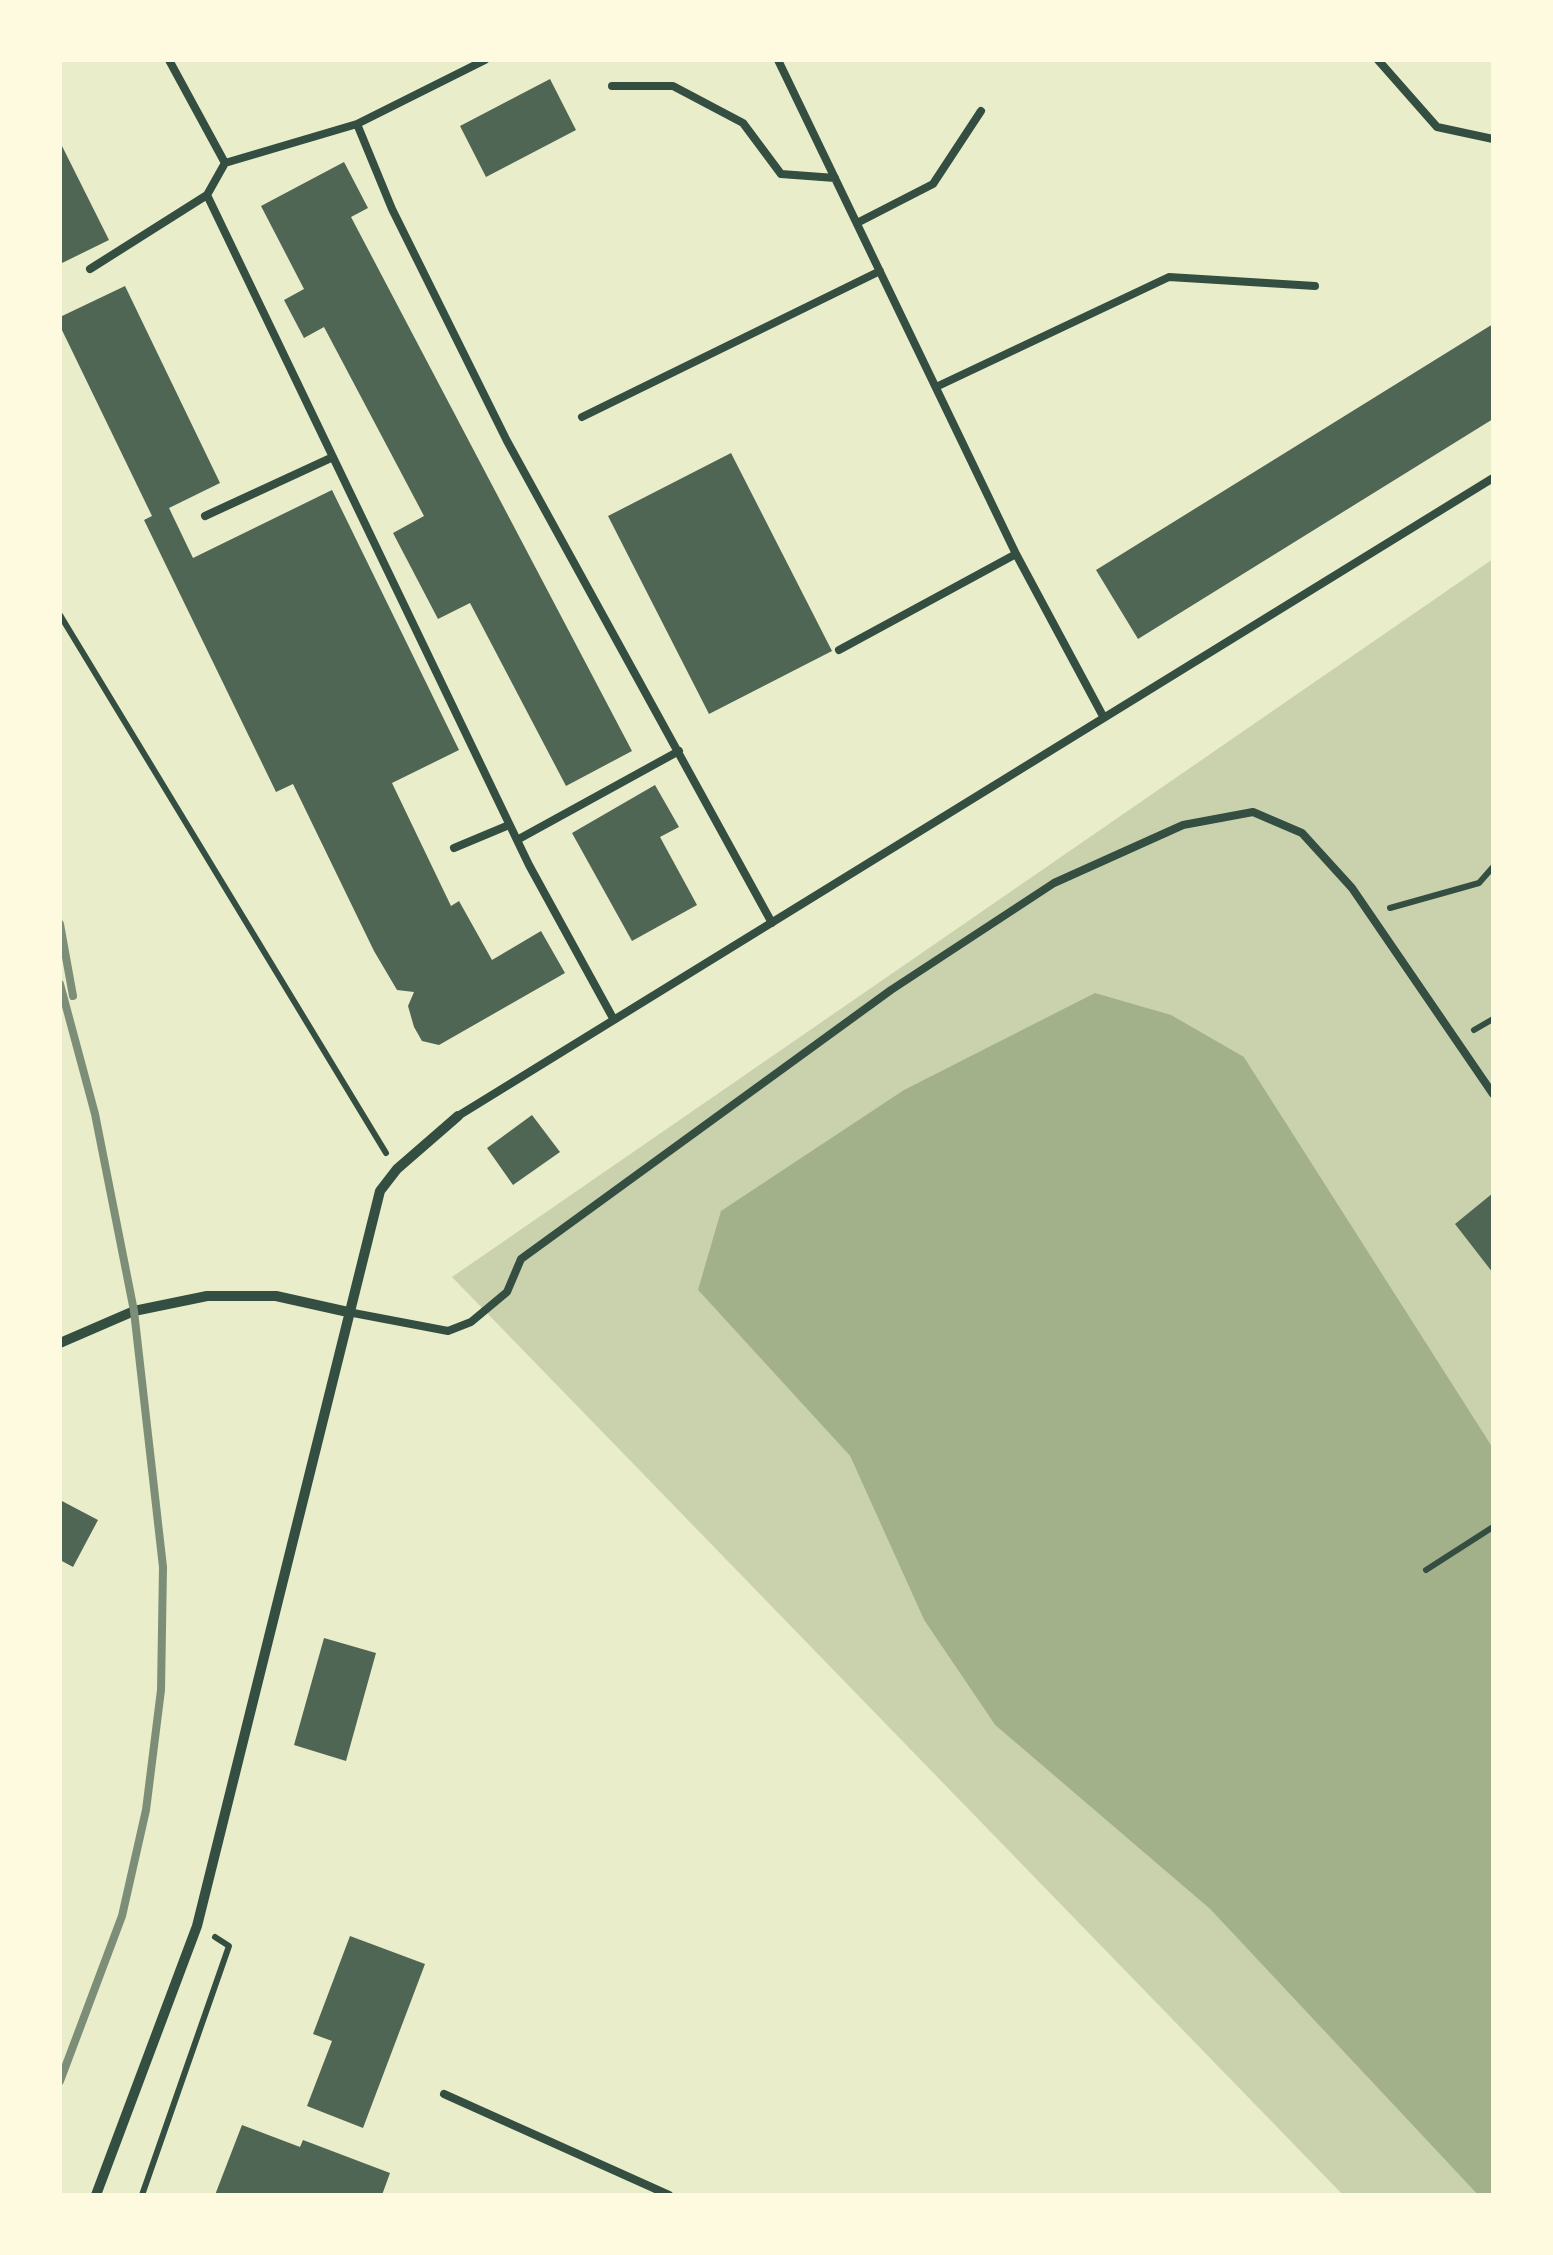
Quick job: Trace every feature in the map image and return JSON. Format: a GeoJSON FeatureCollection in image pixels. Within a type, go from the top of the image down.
{"type":"FeatureCollection","features":[{"type":"Feature","properties":{"kind":"street"},"geometry":{"type":"LineString","coordinates":[[96,2195],[197,1926],[380,1191],[396,1170],[458,1116]]}},
{"type":"Feature","properties":{"kind":"street"},"geometry":{"type":"LineString","coordinates":[[60,1343],[134,1311],[207,1296],[276,1296],[348,1312]]}},
{"type":"Feature","properties":{"kind":"lane"},"geometry":{"type":"LineString","coordinates":[[169,60],[224,163]]}},
{"type":"Feature","properties":{"kind":"lane"},"geometry":{"type":"LineString","coordinates":[[90,269],[208,195],[224,163],[356,124],[485,60]]}},
{"type":"Feature","properties":{"kind":"lane"},"geometry":{"type":"LineString","coordinates":[[778,60],[1016,554],[1104,718]]}},
{"type":"Feature","properties":{"kind":"lane"},"geometry":{"type":"LineString","coordinates":[[1378,60],[1437,127],[1493,140]]}},
{"type":"Feature","properties":{"kind":"lane"},"geometry":{"type":"LineString","coordinates":[[612,86],[673,86],[744,123],[781,174],[835,178]]}},
{"type":"Feature","properties":{"kind":"lane"},"geometry":{"type":"LineString","coordinates":[[857,223],[934,184],[981,111]]}},
{"type":"Feature","properties":{"kind":"lane"},"geometry":{"type":"LineString","coordinates":[[356,124],[392,209],[507,441],[772,923]]}},
{"type":"Feature","properties":{"kind":"lane"},"geometry":{"type":"LineString","coordinates":[[208,195],[509,825],[614,1020]]}},
{"type":"Feature","properties":{"kind":"lane"},"geometry":{"type":"LineString","coordinates":[[582,417],[880,270]]}},
{"type":"Feature","properties":{"kind":"lane"},"geometry":{"type":"LineString","coordinates":[[936,388],[1169,277],[1315,286]]}},
{"type":"Feature","properties":{"kind":"lane"},"geometry":{"type":"LineString","coordinates":[[205,516],[332,457]]}},
{"type":"Feature","properties":{"kind":"lane"},"geometry":{"type":"LineString","coordinates":[[458,1116],[1493,478]]}},
{"type":"Feature","properties":{"kind":"lane"},"geometry":{"type":"LineString","coordinates":[[839,650],[1016,554]]}},
{"type":"Feature","properties":{"kind":"lane"},"geometry":{"type":"LineString","coordinates":[[517,840],[679,751]]}},
{"type":"Feature","properties":{"kind":"lane"},"geometry":{"type":"LineString","coordinates":[[348,1312],[448,1332],[471,1322],[507,1292],[521,1259],[891,990],[1054,883],[1182,825],[1252,812],[1302,833],[1369,913],[1493,1094]]}},
{"type":"Feature","properties":{"kind":"lane"},"geometry":{"type":"LineString","coordinates":[[454,848],[509,825]]}},
{"type":"Feature","properties":{"kind":"lane"},"geometry":{"type":"LineString","coordinates":[[444,2094],[668,2195]]}},
{"type":"Feature","properties":{"kind":"path"},"geometry":{"type":"LineString","coordinates":[[60,615],[396,1170]]}},
{"type":"Feature","properties":{"kind":"path"},"geometry":{"type":"LineString","coordinates":[[1369,913],[1479,883],[1493,867]]}},
{"type":"Feature","properties":{"kind":"path"},"geometry":{"type":"LineString","coordinates":[[1426,1570],[1493,1527]]}},
{"type":"Feature","properties":{"kind":"path"},"geometry":{"type":"LineString","coordinates":[[142,2195],[228,1946],[197,1926]]}},
{"type":"Feature","properties":{"kind":"shaded area"},"geometry":{"type":"Polygon","coordinates":[[[1493,559],[1493,1448],[1244,1057],[698,1290],[850,1456],[924,1620],[995,1725],[1210,1909],[1478,2195],[1343,2195],[452,1277],[1493,559]]]}},
{"type":"Feature","properties":{"kind":"shaded area"},"geometry":{"type":"Polygon","coordinates":[[[1095,993],[1171,1015],[1244,1057],[1493,1448],[1493,2195],[1478,2195],[1210,1909],[995,1725],[924,1620],[850,1456],[698,1290],[721,1211],[904,1090],[1095,993]]]}},
{"type":"Feature","properties":{"kind":"building"},"geometry":{"type":"Polygon","coordinates":[[[550,79],[576,130],[486,177],[460,126],[550,79]]]}},
{"type":"Feature","properties":{"kind":"building"},"geometry":{"type":"Polygon","coordinates":[[[60,142],[109,240],[60,264],[60,142]]]}},
{"type":"Feature","properties":{"kind":"building"},"geometry":{"type":"Polygon","coordinates":[[[344,162],[368,208],[351,217],[632,751],[566,786],[470,603],[438,619],[393,533],[424,516],[324,327],[304,338],[284,300],[304,289],[261,206],[344,162]]]}},
{"type":"Feature","properties":{"kind":"building"},"geometry":{"type":"Polygon","coordinates":[[[125,286],[220,483],[169,508],[193,558],[332,490],[459,750],[392,783],[451,906],[459,901],[492,960],[541,931],[565,973],[439,1045],[422,1041],[414,1027],[408,1006],[414,992],[397,990],[374,951],[293,784],[276,792],[144,520],[152,516],[60,326],[60,317],[125,286]]]}},
{"type":"Feature","properties":{"kind":"building"},"geometry":{"type":"Polygon","coordinates":[[[1493,324],[1493,419],[1138,639],[1096,570],[1493,324]]]}},
{"type":"Feature","properties":{"kind":"building"},"geometry":{"type":"Polygon","coordinates":[[[731,453],[832,651],[709,714],[608,516],[731,453]]]}},
{"type":"Feature","properties":{"kind":"building"},"geometry":{"type":"Polygon","coordinates":[[[655,785],[679,827],[660,837],[697,905],[632,941],[572,833],[655,785]]]}},
{"type":"Feature","properties":{"kind":"building"},"geometry":{"type":"Polygon","coordinates":[[[532,1115],[560,1152],[513,1185],[487,1148],[532,1115]]]}},
{"type":"Feature","properties":{"kind":"building"},"geometry":{"type":"Polygon","coordinates":[[[1493,1193],[1493,1273],[1455,1224],[1493,1193]]]}},
{"type":"Feature","properties":{"kind":"building"},"geometry":{"type":"Polygon","coordinates":[[[60,1500],[98,1520],[73,1567],[60,1560],[60,1500]]]}},
{"type":"Feature","properties":{"kind":"building"},"geometry":{"type":"Polygon","coordinates":[[[324,1638],[376,1653],[346,1761],[294,1745],[324,1638]]]}},
{"type":"Feature","properties":{"kind":"building"},"geometry":{"type":"Polygon","coordinates":[[[350,1936],[425,1964],[363,2128],[307,2106],[332,2041],[313,2034],[350,1936]]]}},
{"type":"Feature","properties":{"kind":"building"},"geometry":{"type":"Polygon","coordinates":[[[242,2125],[300,2147],[303,2140],[390,2173],[382,2195],[215,2195],[242,2125]]]}},
{"type":"Feature","properties":{"kind":"railway"},"geometry":{"type":"LineString","coordinates":[[60,924],[73,996]]}},
{"type":"Feature","properties":{"kind":"railway"},"geometry":{"type":"LineString","coordinates":[[60,984],[95,1114],[134,1311],[163,1567],[161,1690],[146,1810],[122,1916],[60,2081]]}}]}
